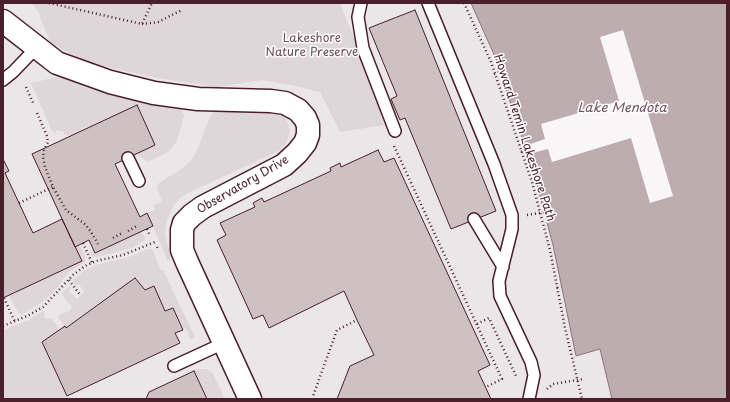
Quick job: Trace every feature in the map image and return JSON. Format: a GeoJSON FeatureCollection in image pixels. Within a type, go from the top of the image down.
{"type":"FeatureCollection","features":[{"type":"Feature","properties":{"kind":"street","name":"Observatory Drive"},"geometry":{"type":"LineString","coordinates":[[3,21],[57,63],[110,82],[154,93],[198,99],[271,101],[285,103],[298,110],[305,118],[308,125],[308,135],[305,143],[297,154],[278,169],[203,207],[184,223],[182,230],[182,250],[250,399]]}},
{"type":"Feature","properties":{"kind":"lane"},"geometry":{"type":"LineString","coordinates":[[361,3],[358,17],[363,48],[395,131]]}},
{"type":"Feature","properties":{"kind":"lane"},"geometry":{"type":"LineString","coordinates":[[428,3],[494,164],[512,215],[512,228],[499,281],[500,296],[531,362],[534,375],[529,399]]}},
{"type":"Feature","properties":{"kind":"lane"},"geometry":{"type":"LineString","coordinates":[[3,80],[14,72],[37,47]]}},
{"type":"Feature","properties":{"kind":"lane"},"geometry":{"type":"LineString","coordinates":[[128,158],[139,182]]}},
{"type":"Feature","properties":{"kind":"lane"},"geometry":{"type":"LineString","coordinates":[[474,219],[503,267]]}},
{"type":"Feature","properties":{"kind":"lane"},"geometry":{"type":"LineString","coordinates":[[174,366],[224,343]]}},
{"type":"Feature","properties":{"kind":"path"},"geometry":{"type":"LineString","coordinates":[[49,3],[142,24],[158,22],[182,10]]}},
{"type":"Feature","properties":{"kind":"path"},"geometry":{"type":"LineString","coordinates":[[142,24],[152,3]]}},
{"type":"Feature","properties":{"kind":"path","name":"Howard Temin Lakeshore Path"},"geometry":{"type":"LineString","coordinates":[[464,3],[491,62],[541,213],[582,399]]}},
{"type":"Feature","properties":{"kind":"path"},"geometry":{"type":"LineString","coordinates":[[494,74],[500,72]]}},
{"type":"Feature","properties":{"kind":"path"},"geometry":{"type":"LineString","coordinates":[[26,87],[34,105]]}},
{"type":"Feature","properties":{"kind":"path"},"geometry":{"type":"LineString","coordinates":[[37,113],[47,136],[48,142],[43,157],[45,167],[53,187],[66,210],[86,225],[92,232],[98,244]]}},
{"type":"Feature","properties":{"kind":"path"},"geometry":{"type":"LineString","coordinates":[[396,149],[502,379],[486,387]]}},
{"type":"Feature","properties":{"kind":"path"},"geometry":{"type":"LineString","coordinates":[[521,152],[526,150]]}},
{"type":"Feature","properties":{"kind":"path"},"geometry":{"type":"LineString","coordinates":[[19,203],[53,187]]}},
{"type":"Feature","properties":{"kind":"path"},"geometry":{"type":"LineString","coordinates":[[541,213],[545,212]]}},
{"type":"Feature","properties":{"kind":"path"},"geometry":{"type":"LineString","coordinates":[[128,231],[137,226]]}},
{"type":"Feature","properties":{"kind":"path"},"geometry":{"type":"LineString","coordinates":[[147,229],[149,234]]}},
{"type":"Feature","properties":{"kind":"path"},"geometry":{"type":"LineString","coordinates":[[112,238],[122,233]]}},
{"type":"Feature","properties":{"kind":"path"},"geometry":{"type":"LineString","coordinates":[[3,326],[15,322],[43,307],[78,270],[92,263],[123,255],[155,242]]}},
{"type":"Feature","properties":{"kind":"path"},"geometry":{"type":"LineString","coordinates":[[83,243],[92,263]]}},
{"type":"Feature","properties":{"kind":"path"},"geometry":{"type":"LineString","coordinates":[[68,280],[81,296]]}},
{"type":"Feature","properties":{"kind":"path"},"geometry":{"type":"LineString","coordinates":[[557,288],[561,287]]}},
{"type":"Feature","properties":{"kind":"path"},"geometry":{"type":"LineString","coordinates":[[4,298],[15,322]]}},
{"type":"Feature","properties":{"kind":"path"},"geometry":{"type":"LineString","coordinates":[[477,324],[489,318],[513,369]]}},
{"type":"Feature","properties":{"kind":"path"},"geometry":{"type":"LineString","coordinates":[[312,399],[337,330],[357,320]]}},
{"type":"Feature","properties":{"kind":"path"},"geometry":{"type":"LineString","coordinates":[[553,384],[583,379]]}},
{"type":"Feature","properties":{"kind":"shaded area"},"geometry":{"type":"Polygon","coordinates":[[[3,3],[648,3],[727,399],[3,399],[3,3]]]}},
{"type":"Feature","properties":{"kind":"green space","name":"Lakeshore Nature Preserve"},"geometry":{"type":"Polygon","coordinates":[[[31,3],[340,3],[370,78],[384,125],[340,132],[320,92],[291,85],[262,80],[218,87],[157,78],[94,64],[71,54],[50,42],[37,9],[31,3]]]}},
{"type":"Feature","properties":{"kind":"green space"},"geometry":{"type":"Polygon","coordinates":[[[71,77],[179,107],[184,115],[176,143],[168,152],[152,160],[148,161],[140,157],[137,153],[155,145],[137,106],[90,129],[88,126],[81,129],[82,131],[73,135],[64,135],[64,132],[57,130],[55,133],[52,131],[31,83],[71,77]]]}},
{"type":"Feature","properties":{"kind":"green space"},"geometry":{"type":"Polygon","coordinates":[[[215,110],[278,112],[284,116],[288,123],[290,131],[287,141],[282,148],[272,154],[181,197],[173,206],[167,220],[165,235],[171,257],[168,261],[147,213],[155,210],[153,206],[162,201],[157,187],[160,182],[180,170],[191,161],[198,148],[210,117],[215,110]]]}},
{"type":"Feature","properties":{"kind":"green space"},"geometry":{"type":"Polygon","coordinates":[[[141,232],[145,240],[132,248],[97,257],[94,257],[91,254],[90,251],[93,249],[95,253],[141,232]]]}},
{"type":"Feature","properties":{"kind":"green space"},"geometry":{"type":"Polygon","coordinates":[[[79,245],[85,256],[85,262],[69,272],[44,301],[22,315],[18,313],[9,295],[79,245]]]}},
{"type":"Feature","properties":{"kind":"green space"},"geometry":{"type":"Polygon","coordinates":[[[148,249],[152,249],[161,271],[163,270],[195,337],[190,339],[188,331],[182,327],[173,308],[165,311],[135,278],[66,328],[58,317],[61,314],[70,311],[72,307],[62,293],[69,286],[71,288],[69,291],[77,299],[84,292],[79,284],[76,286],[73,280],[85,270],[96,265],[129,257],[148,249]]]}},
{"type":"Feature","properties":{"kind":"green space"},"geometry":{"type":"Polygon","coordinates":[[[43,311],[45,315],[44,317],[52,319],[58,327],[58,331],[42,343],[67,396],[63,399],[3,399],[3,330],[29,320],[43,311]]]}},
{"type":"Feature","properties":{"kind":"green space"},"geometry":{"type":"Polygon","coordinates":[[[206,369],[212,372],[225,399],[207,399],[193,370],[206,369]]]}},
{"type":"Feature","properties":{"kind":"water","name":"Lake Mendota"},"geometry":{"type":"Polygon","coordinates":[[[471,3],[727,3],[727,399],[612,399],[600,349],[576,356],[553,245],[535,177],[496,59],[471,3]]]}},
{"type":"Feature","properties":{"kind":"pier"},"geometry":{"type":"Polygon","coordinates":[[[623,30],[673,196],[650,203],[631,138],[552,162],[548,149],[528,154],[525,146],[545,139],[541,124],[619,101],[600,37],[623,30]]]}},
{"type":"Feature","properties":{"kind":"building"},"geometry":{"type":"Polygon","coordinates":[[[415,10],[496,211],[451,229],[405,118],[400,120],[391,99],[397,96],[369,28],[415,10]]]}},
{"type":"Feature","properties":{"kind":"building"},"geometry":{"type":"Polygon","coordinates":[[[137,105],[155,145],[115,164],[140,217],[147,213],[153,226],[95,253],[89,240],[75,247],[32,154],[137,105]]]}},
{"type":"Feature","properties":{"kind":"building"},"geometry":{"type":"Polygon","coordinates":[[[378,150],[384,162],[394,158],[490,365],[478,371],[491,399],[337,399],[350,366],[374,355],[344,291],[269,328],[263,315],[253,319],[217,240],[226,235],[220,223],[255,207],[253,203],[262,198],[264,202],[331,171],[330,168],[340,163],[341,167],[378,150]]]}},
{"type":"Feature","properties":{"kind":"building"},"geometry":{"type":"Polygon","coordinates":[[[3,159],[9,171],[5,173],[33,233],[62,219],[82,261],[3,298],[3,159]]]}},
{"type":"Feature","properties":{"kind":"building"},"geometry":{"type":"Polygon","coordinates":[[[135,278],[145,290],[154,286],[165,311],[173,308],[183,330],[175,333],[180,343],[67,396],[42,342],[65,326],[66,328],[135,278]]]}},
{"type":"Feature","properties":{"kind":"building"},"geometry":{"type":"Polygon","coordinates":[[[194,371],[207,399],[146,399],[149,392],[194,371]]]}}]}
